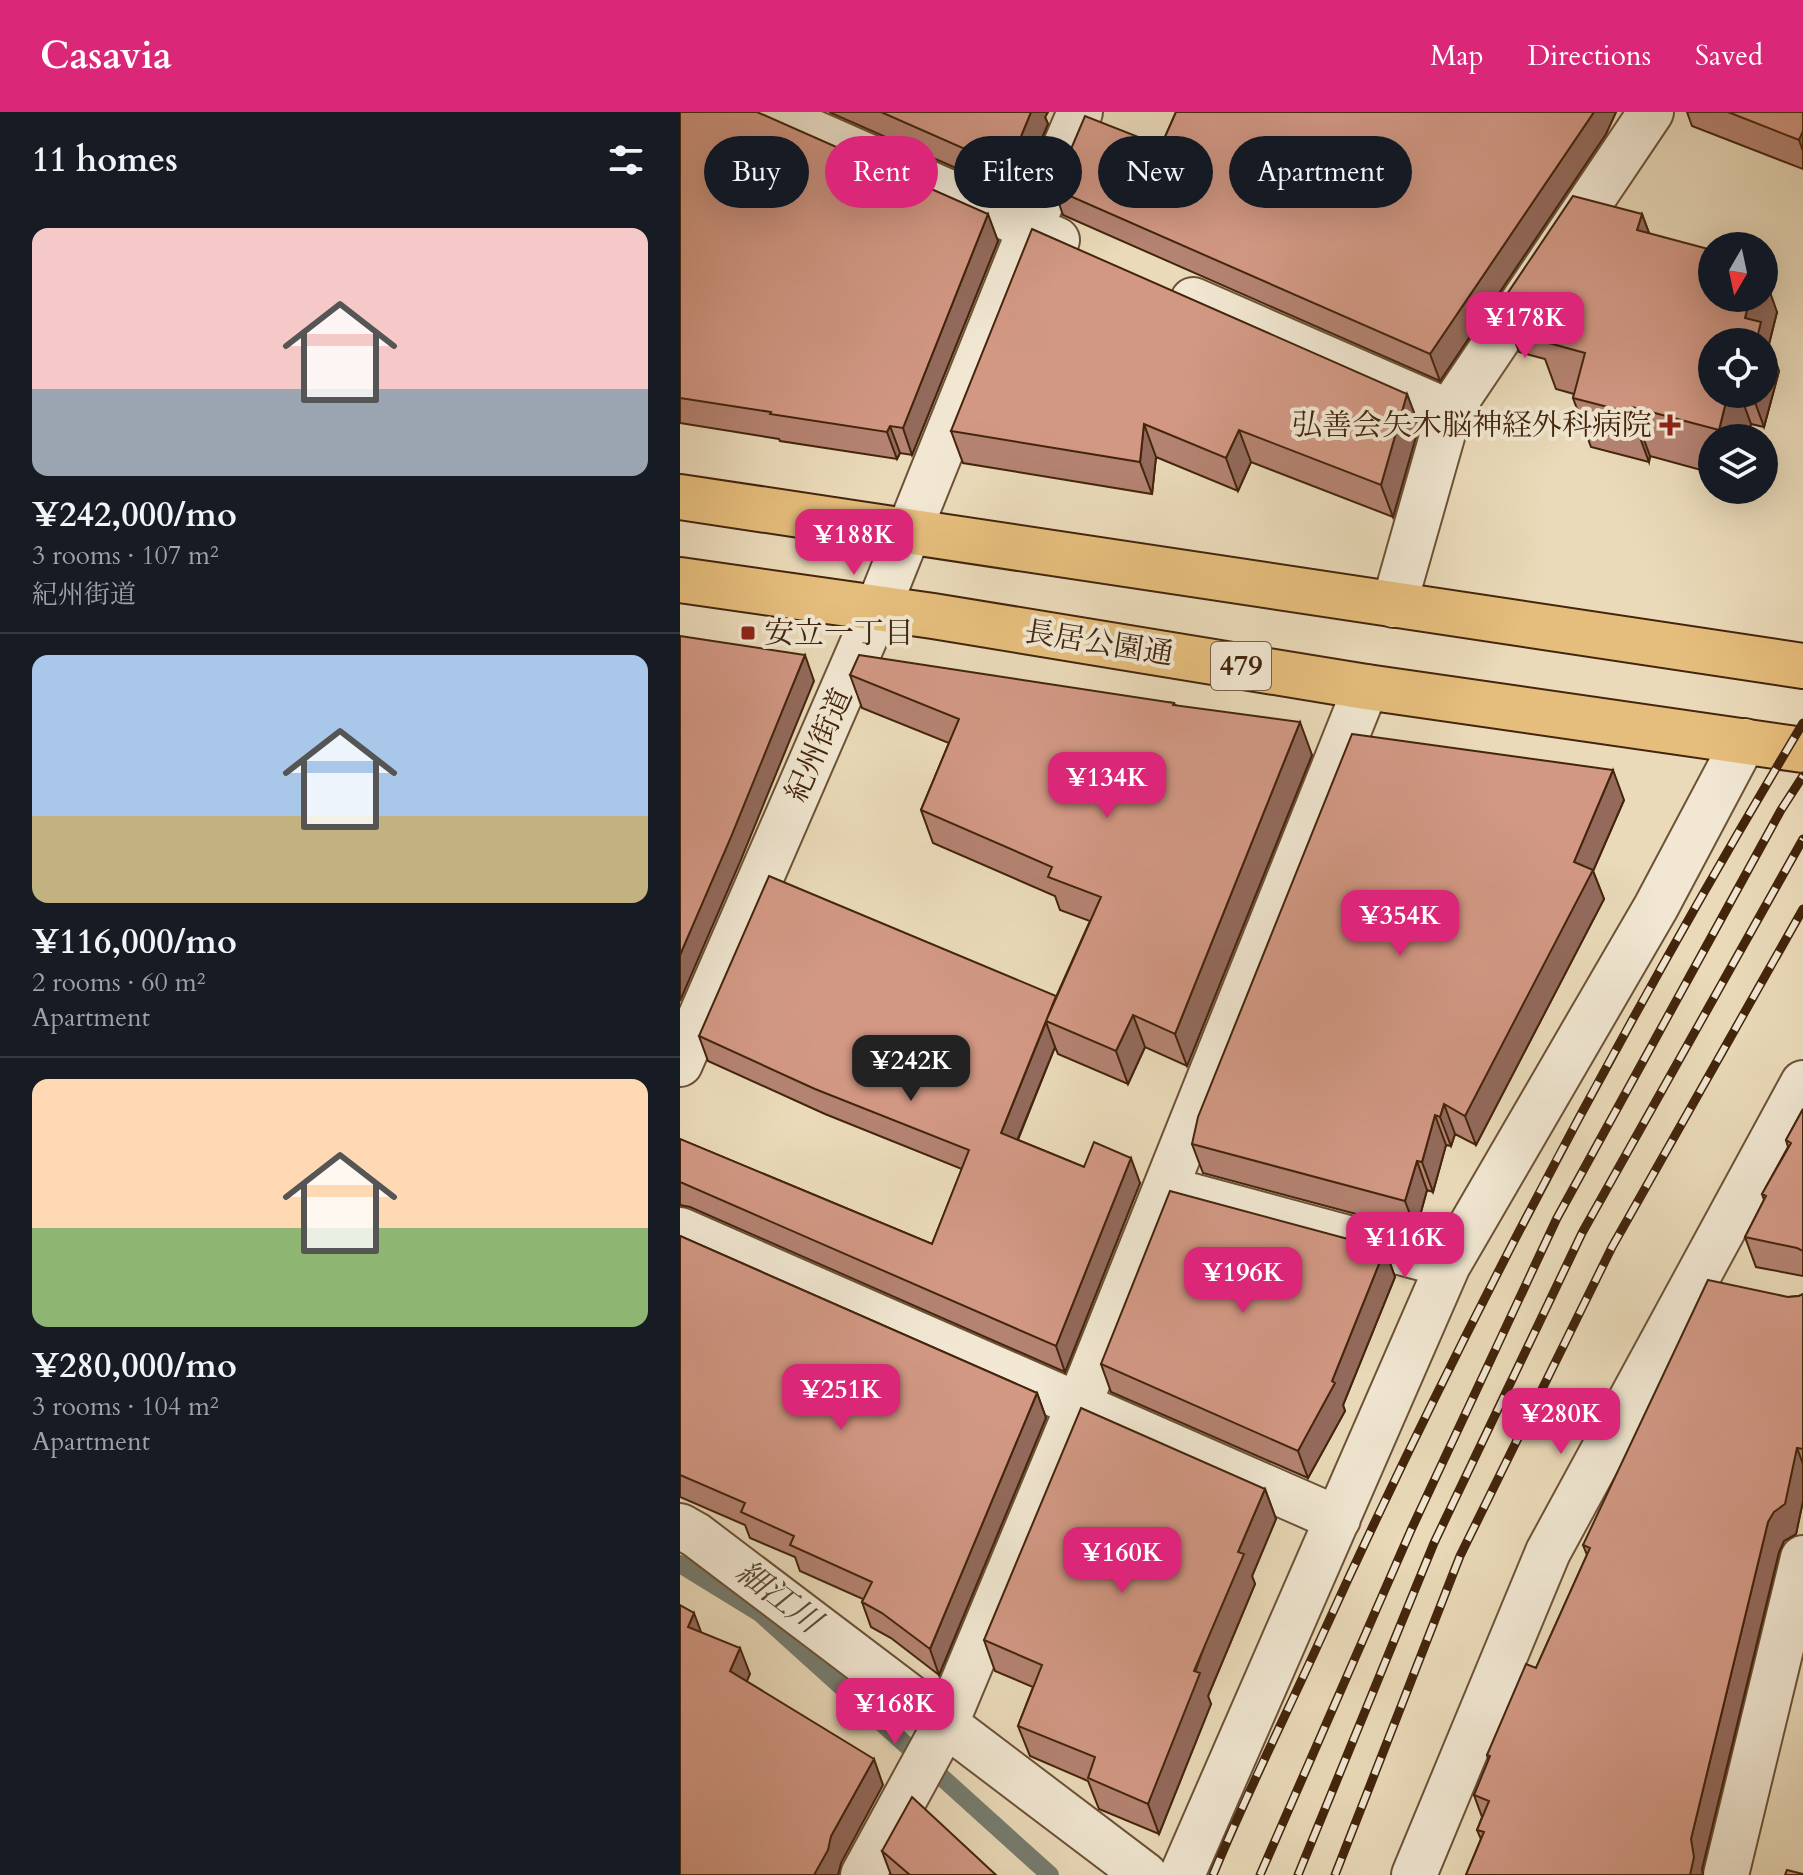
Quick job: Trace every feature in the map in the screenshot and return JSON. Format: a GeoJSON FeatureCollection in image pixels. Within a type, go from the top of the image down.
{"type":"FeatureCollection","features":[{"type":"Feature","properties":{"kind":"highway"},"geometry":{"type":"LineString","coordinates":[[680,497],[1394,605],[1800,661]]}},
{"type":"Feature","properties":{"kind":"highway","name":"長居公園通"},"geometry":{"type":"LineString","coordinates":[[680,580],[878,608],[1366,687],[1803,750]]}},
{"type":"Feature","properties":{"kind":"street"},"geometry":{"type":"LineString","coordinates":[[767,112],[1088,254]]}},
{"type":"Feature","properties":{"kind":"street","name":"紀州街道"},"geometry":{"type":"LineString","coordinates":[[680,1064],[878,608],[1080,112]]}},
{"type":"Feature","properties":{"kind":"street"},"geometry":{"type":"LineString","coordinates":[[1394,605],[1449,412],[1651,112]]}},
{"type":"Feature","properties":{"kind":"street"},"geometry":{"type":"LineString","coordinates":[[1160,285],[1449,412]]}},
{"type":"Feature","properties":{"kind":"street"},"geometry":{"type":"LineString","coordinates":[[863,1875],[945,1726],[1079,1404],[1366,687]]}},
{"type":"Feature","properties":{"kind":"street"},"geometry":{"type":"LineString","coordinates":[[1182,1875],[1448,1265],[1656,907],[1744,741]]}},
{"type":"Feature","properties":{"kind":"street"},"geometry":{"type":"LineString","coordinates":[[1414,1875],[1548,1552],[1803,1083]]}},
{"type":"Feature","properties":{"kind":"street"},"geometry":{"type":"LineString","coordinates":[[1166,1189],[1448,1265]]}},
{"type":"Feature","properties":{"kind":"street"},"geometry":{"type":"LineString","coordinates":[[680,1230],[1338,1519]]}},
{"type":"Feature","properties":{"kind":"street"},"geometry":{"type":"LineString","coordinates":[[1696,1280],[1742,1289]]}},
{"type":"Feature","properties":{"kind":"street"},"geometry":{"type":"LineString","coordinates":[[680,1526],[696,1535],[1145,1875]]}},
{"type":"Feature","properties":{"kind":"street"},"geometry":{"type":"LineString","coordinates":[[1726,1875],[1803,1558]]}},
{"type":"Feature","properties":{"kind":"building"},"geometry":{"type":"Polygon","coordinates":[[[680,112],[757,112],[825,142],[825,208],[938,208],[938,192],[954,199],[954,208],[974,208],[988,214],[903,428],[890,426],[887,432],[680,398],[680,112]]]}},
{"type":"Feature","properties":{"kind":"building"},"geometry":{"type":"Polygon","coordinates":[[[881,112],[1031,112],[1021,136],[954,136],[954,144],[881,112]]]}},
{"type":"Feature","properties":{"kind":"building"},"geometry":{"type":"Polygon","coordinates":[[[1176,112],[1594,112],[1430,354],[1082,201],[1082,136],[1077,136],[1085,116],[1136,136],[1098,136],[1098,208],[1213,208],[1213,136],[1165,136],[1176,112]]]}},
{"type":"Feature","properties":{"kind":"building"},"geometry":{"type":"Polygon","coordinates":[[[1728,112],[1803,112],[1803,131],[1799,140],[1728,112]]]}},
{"type":"Feature","properties":{"kind":"building"},"geometry":{"type":"Polygon","coordinates":[[[1573,196],[1642,214],[1637,230],[1698,246],[1698,312],[1746,312],[1745,318],[1761,322],[1760,328],[1698,328],[1698,408],[1724,408],[1720,424],[1698,424],[1632,407],[1631,413],[1573,398],[1585,353],[1538,340],[1544,314],[1501,303],[1573,196]]]}},
{"type":"Feature","properties":{"kind":"building"},"geometry":{"type":"Polygon","coordinates":[[[1032,229],[1407,394],[1381,485],[1239,430],[1226,458],[1144,424],[1140,462],[951,431],[1032,229]]]}},
{"type":"Feature","properties":{"kind":"building"},"geometry":{"type":"Polygon","coordinates":[[[680,636],[805,655],[680,955],[680,636]]]}},
{"type":"Feature","properties":{"kind":"building"},"geometry":{"type":"Polygon","coordinates":[[[859,655],[1300,722],[1175,1034],[1133,1015],[1116,1051],[1046,1021],[1101,897],[1048,877],[1052,867],[921,810],[959,719],[850,675],[859,655]]]}},
{"type":"Feature","properties":{"kind":"building"},"geometry":{"type":"Polygon","coordinates":[[[1352,734],[1613,770],[1574,862],[1593,870],[1465,1116],[1444,1104],[1440,1117],[1435,1115],[1422,1162],[1417,1161],[1405,1201],[1192,1144],[1198,1117],[1352,734]]]}},
{"type":"Feature","properties":{"kind":"building"},"geometry":{"type":"Polygon","coordinates":[[[769,876],[1056,996],[1001,1133],[1084,1167],[1094,1142],[1131,1158],[1056,1346],[680,1182],[680,1139],[932,1244],[969,1150],[815,1089],[699,1036],[769,876]]]}},
{"type":"Feature","properties":{"kind":"building"},"geometry":{"type":"Polygon","coordinates":[[[1803,1109],[1803,1251],[1745,1237],[1766,1196],[1762,1194],[1791,1143],[1786,1140],[1803,1109]]]}},
{"type":"Feature","properties":{"kind":"building"},"geometry":{"type":"Polygon","coordinates":[[[1170,1191],[1385,1249],[1332,1381],[1335,1383],[1298,1451],[1101,1364],[1170,1191]]]}},
{"type":"Feature","properties":{"kind":"building"},"geometry":{"type":"Polygon","coordinates":[[[680,1236],[1037,1393],[930,1649],[862,1602],[872,1582],[790,1545],[794,1536],[741,1512],[745,1503],[680,1475],[680,1236]]]}},
{"type":"Feature","properties":{"kind":"building"},"geometry":{"type":"Polygon","coordinates":[[[1708,1280],[1788,1297],[1803,1294],[1803,1449],[1797,1448],[1785,1504],[1774,1512],[1768,1522],[1691,1839],[1694,1857],[1690,1875],[1466,1875],[1484,1832],[1477,1830],[1489,1801],[1474,1795],[1490,1756],[1487,1755],[1526,1664],[1536,1668],[1590,1548],[1583,1545],[1708,1280]]]}},
{"type":"Feature","properties":{"kind":"building"},"geometry":{"type":"Polygon","coordinates":[[[1081,1408],[1265,1489],[1238,1552],[1244,1554],[1194,1671],[1200,1673],[1148,1804],[1088,1778],[1095,1757],[1018,1726],[1042,1665],[984,1640],[1081,1408]]]}},
{"type":"Feature","properties":{"kind":"building"},"geometry":{"type":"Polygon","coordinates":[[[680,1605],[694,1613],[688,1627],[740,1648],[730,1671],[874,1759],[831,1836],[828,1850],[814,1875],[680,1875],[680,1605]]]}},
{"type":"Feature","properties":{"kind":"building"},"geometry":{"type":"Polygon","coordinates":[[[912,1797],[996,1875],[910,1875],[882,1851],[912,1797]]]}},
{"type":"Feature","properties":{"kind":"building"},"geometry":{"type":"Polygon","coordinates":[[[1787,1870],[1803,1874],[1803,1875],[1785,1875],[1787,1870]]]}},
{"type":"Feature","properties":{"kind":"waterway","name":"細江川"},"geometry":{"type":"LineString","coordinates":[[680,1564],[760,1613],[1050,1875]]}},
{"type":"Feature","properties":{"kind":"railway"},"geometry":{"type":"LineString","coordinates":[[1213,1875],[1376,1521],[1490,1289],[1610,1060],[1803,723]]}},
{"type":"Feature","properties":{"kind":"railway"},"geometry":{"type":"LineString","coordinates":[[1260,1875],[1411,1530],[1557,1218],[1781,810],[1803,776]]}},
{"type":"Feature","properties":{"kind":"railway"},"geometry":{"type":"LineString","coordinates":[[1298,1875],[1434,1543],[1582,1233],[1803,839]]}},
{"type":"Feature","properties":{"kind":"railway"},"geometry":{"type":"LineString","coordinates":[[1335,1875],[1460,1556],[1612,1247],[1803,909]]}},
{"type":"Feature","properties":{"kind":"place","name":"弘善会矢木脳神経外科病院"},"geometry":{"type":"Point","coordinates":[1670,425]}},
{"type":"Feature","properties":{"kind":"place","name":"安立一丁目"},"geometry":{"type":"Point","coordinates":[748,633]}}]}
